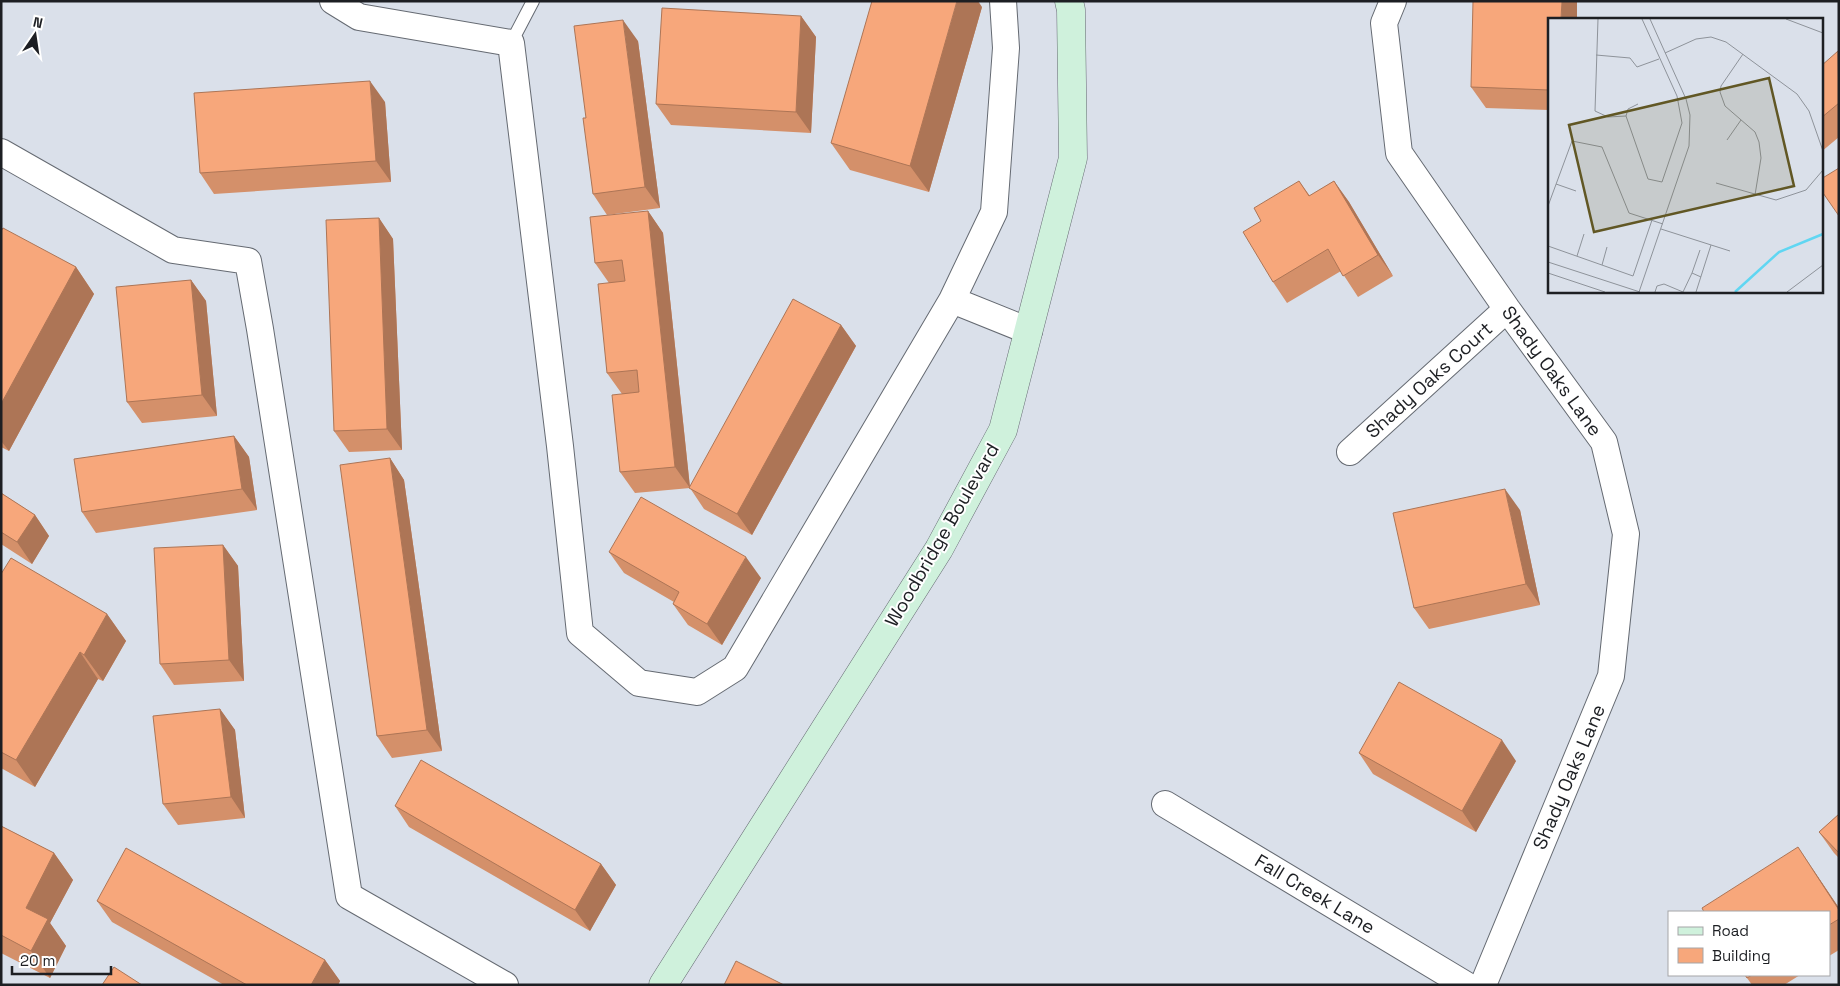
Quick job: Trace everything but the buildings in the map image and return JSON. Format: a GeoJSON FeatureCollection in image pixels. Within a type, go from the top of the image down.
{"type":"FeatureCollection","features":[{"type":"Feature","properties":{"kind":"street"},"geometry":{"type":"LineString","coordinates":[[333,1],[359,17],[511,43],[559,436],[580,633],[639,683],[697,692],[735,668],[952,300],[994,212],[1006,48],[1003,1]]}},
{"type":"Feature","properties":{"kind":"street","name":"Woodbridge Boulevard"},"geometry":{"type":"LineString","coordinates":[[663,985],[939,549],[1003,430],[1074,158],[1069,1]]}},
{"type":"Feature","properties":{"kind":"street","name":"Shady Oaks Lane"},"geometry":{"type":"LineString","coordinates":[[1393,1],[1384,23],[1399,153],[1507,309],[1604,442],[1626,534],[1611,676],[1483,985]]}},
{"type":"Feature","properties":{"kind":"street"},"geometry":{"type":"LineString","coordinates":[[1,152],[173,250],[248,261],[262,339],[349,896],[505,985]]}},
{"type":"Feature","properties":{"kind":"street"},"geometry":{"type":"LineString","coordinates":[[952,300],[1028,331]]}},
{"type":"Feature","properties":{"kind":"street","name":"Shady Oaks Court"},"geometry":{"type":"LineString","coordinates":[[1350,452],[1507,309]]}},
{"type":"Feature","properties":{"kind":"street","name":"Fall Creek Lane"},"geometry":{"type":"LineString","coordinates":[[1165,804],[1466,985]]}},
{"type":"Feature","properties":{"kind":"lane"},"geometry":{"type":"LineString","coordinates":[[511,43],[532,1]]}}]}
